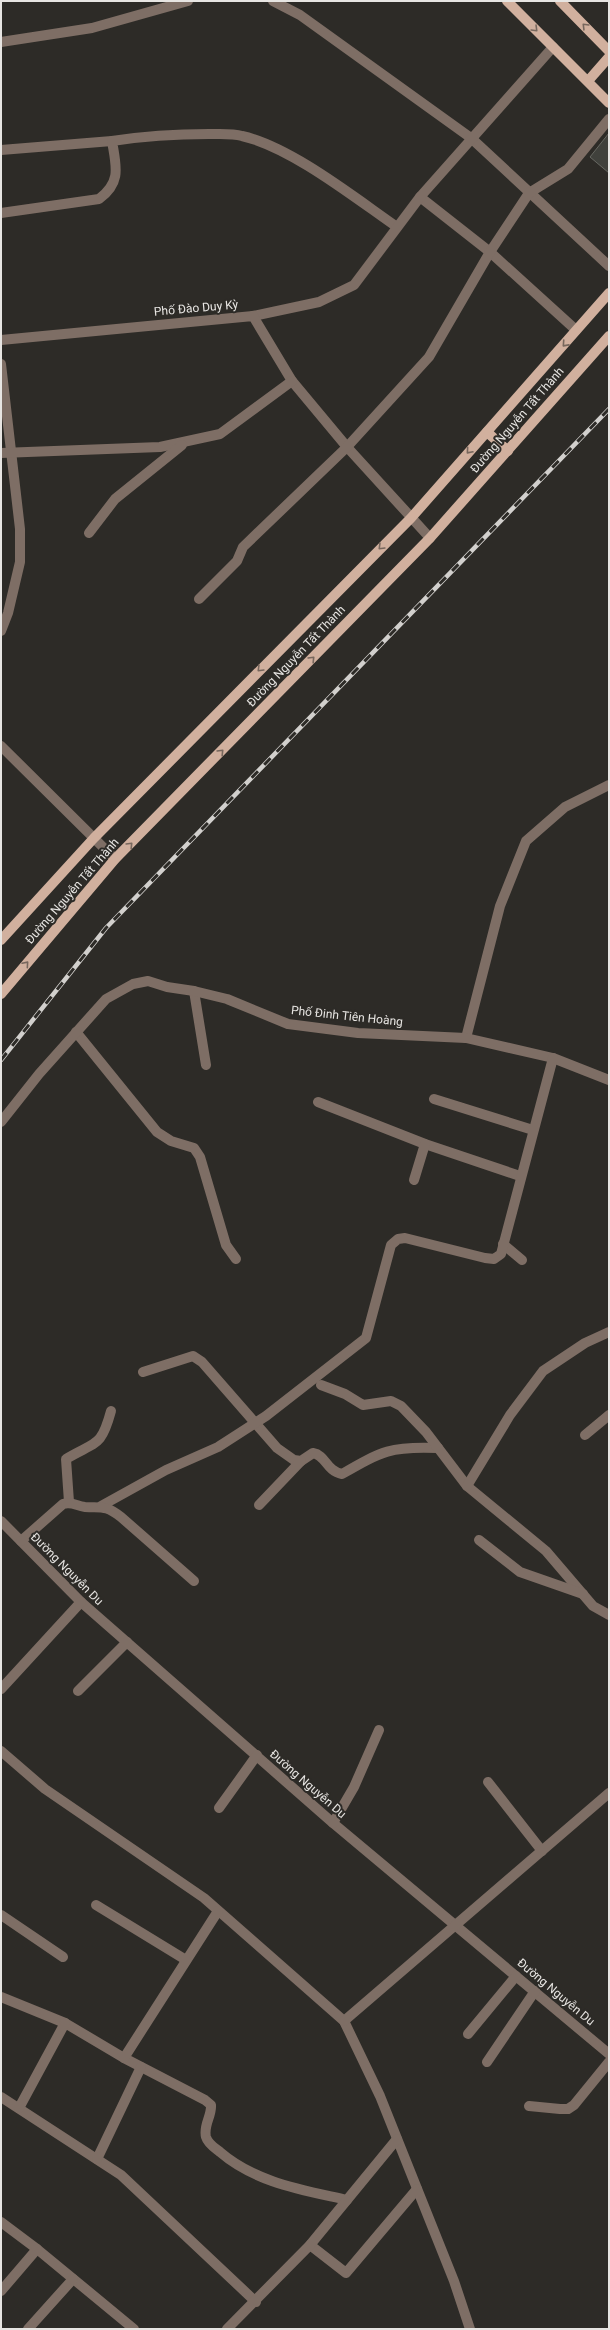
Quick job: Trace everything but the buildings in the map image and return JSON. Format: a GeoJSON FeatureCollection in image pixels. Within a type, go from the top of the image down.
{"type":"FeatureCollection","features":[{"type":"Feature","properties":{"kind":"main road"},"geometry":{"type":"LineString","coordinates":[[507,1],[609,103]]}},
{"type":"Feature","properties":{"kind":"main road"},"geometry":{"type":"LineString","coordinates":[[560,1],[609,51]]}},
{"type":"Feature","properties":{"kind":"main road"},"geometry":{"type":"LineString","coordinates":[[588,81],[609,57]]}},
{"type":"Feature","properties":{"kind":"main road","name":"Đường Nguyễn Tất Thành"},"geometry":{"type":"LineString","coordinates":[[1,940],[94,838],[410,518],[609,293]]}},
{"type":"Feature","properties":{"kind":"main road","name":"Đường Nguyễn Tất Thành"},"geometry":{"type":"LineString","coordinates":[[1,994],[115,859],[430,538],[609,336]]}},
{"type":"Feature","properties":{"kind":"main road"},"geometry":{"type":"LineString","coordinates":[[486,432],[508,451]]}},
{"type":"Feature","properties":{"kind":"street"},"geometry":{"type":"LineString","coordinates":[[1,42],[92,28],[188,1]]}},
{"type":"Feature","properties":{"kind":"street"},"geometry":{"type":"LineString","coordinates":[[273,1],[300,15],[471,138],[609,266]]}},
{"type":"Feature","properties":{"kind":"street"},"geometry":{"type":"LineString","coordinates":[[253,316],[319,302],[354,285],[420,197],[553,47]]}},
{"type":"Feature","properties":{"kind":"street"},"geometry":{"type":"LineString","coordinates":[[199,600],[236,560],[243,547],[347,446],[429,357],[490,252],[529,192],[568,169],[609,119]]}},
{"type":"Feature","properties":{"kind":"street"},"geometry":{"type":"LineString","coordinates":[[1,150],[112,141],[153,135],[242,136],[272,146],[320,174],[397,226]]}},
{"type":"Feature","properties":{"kind":"street"},"geometry":{"type":"LineString","coordinates":[[1,213],[99,199],[108,192],[114,183],[116,166],[112,141]]}},
{"type":"Feature","properties":{"kind":"street"},"geometry":{"type":"LineString","coordinates":[[420,197],[490,252],[576,330]]}},
{"type":"Feature","properties":{"kind":"street","name":"Phố Đào Duy Kỳ"},"geometry":{"type":"LineString","coordinates":[[1,340],[253,316],[292,381],[410,518],[430,538]]}},
{"type":"Feature","properties":{"kind":"street"},"geometry":{"type":"LineString","coordinates":[[1,364],[20,529],[20,562],[8,613],[1,631]]}},
{"type":"Feature","properties":{"kind":"street"},"geometry":{"type":"LineString","coordinates":[[1,453],[12,451],[160,447],[184,443],[220,434],[292,381]]}},
{"type":"Feature","properties":{"kind":"street"},"geometry":{"type":"LineString","coordinates":[[89,533],[115,499],[184,443]]}},
{"type":"Feature","properties":{"kind":"street"},"geometry":{"type":"LineString","coordinates":[[1,746],[115,859]]}},
{"type":"Feature","properties":{"kind":"street"},"geometry":{"type":"LineString","coordinates":[[466,1038],[500,906],[526,841],[565,807],[609,785]]}},
{"type":"Feature","properties":{"kind":"street","name":"Phố Đinh Tiên Hoàng"},"geometry":{"type":"LineString","coordinates":[[1,1122],[39,1074],[106,999],[133,984],[148,981],[167,987],[194,990],[227,999],[288,1024],[358,1033],[466,1038],[553,1058],[609,1080]]}},
{"type":"Feature","properties":{"kind":"street"},"geometry":{"type":"LineString","coordinates":[[194,990],[206,1065]]}},
{"type":"Feature","properties":{"kind":"street"},"geometry":{"type":"LineString","coordinates":[[76,1032],[157,1132],[171,1142],[194,1148],[200,1157],[226,1245],[236,1259]]}},
{"type":"Feature","properties":{"kind":"street"},"geometry":{"type":"LineString","coordinates":[[101,1506],[166,1470],[218,1447],[254,1424],[366,1338],[384,1262],[391,1245],[398,1239],[406,1238],[494,1259],[501,1254],[520,1176],[553,1058]]}},
{"type":"Feature","properties":{"kind":"street"},"geometry":{"type":"LineString","coordinates":[[434,1099],[533,1130]]}},
{"type":"Feature","properties":{"kind":"street"},"geometry":{"type":"LineString","coordinates":[[318,1102],[425,1144],[520,1176]]}},
{"type":"Feature","properties":{"kind":"street"},"geometry":{"type":"LineString","coordinates":[[414,1180],[425,1144]]}},
{"type":"Feature","properties":{"kind":"street"},"geometry":{"type":"LineString","coordinates":[[503,1244],[522,1260]]}},
{"type":"Feature","properties":{"kind":"street"},"geometry":{"type":"LineString","coordinates":[[467,1486],[510,1415],[543,1371],[585,1342],[609,1332]]}},
{"type":"Feature","properties":{"kind":"street"},"geometry":{"type":"LineString","coordinates":[[143,1372],[193,1356],[207,1368],[254,1424],[277,1448],[294,1460],[301,1461]]}},
{"type":"Feature","properties":{"kind":"street"},"geometry":{"type":"LineString","coordinates":[[321,1385],[345,1394],[363,1405],[391,1401],[401,1406],[438,1448],[467,1486],[546,1551],[593,1606],[609,1615]]}},
{"type":"Feature","properties":{"kind":"street"},"geometry":{"type":"LineString","coordinates":[[69,1502],[66,1459],[97,1443],[105,1433],[111,1411]]}},
{"type":"Feature","properties":{"kind":"street"},"geometry":{"type":"LineString","coordinates":[[585,1435],[609,1415]]}},
{"type":"Feature","properties":{"kind":"street"},"geometry":{"type":"LineString","coordinates":[[258,1505],[301,1461],[313,1453],[318,1454],[329,1468],[342,1474],[377,1454],[395,1448],[438,1448]]}},
{"type":"Feature","properties":{"kind":"street"},"geometry":{"type":"LineString","coordinates":[[21,1541],[63,1504],[69,1502],[84,1507],[101,1506],[110,1509],[120,1517],[194,1581]]}},
{"type":"Feature","properties":{"kind":"street","name":"Đường Nguyễn Du"},"geometry":{"type":"LineString","coordinates":[[1,1521],[81,1602],[334,1823],[609,2054]]}},
{"type":"Feature","properties":{"kind":"street"},"geometry":{"type":"LineString","coordinates":[[479,1540],[520,1572],[583,1594]]}},
{"type":"Feature","properties":{"kind":"street"},"geometry":{"type":"LineString","coordinates":[[1,1689],[81,1602]]}},
{"type":"Feature","properties":{"kind":"street"},"geometry":{"type":"LineString","coordinates":[[78,1691],[127,1642]]}},
{"type":"Feature","properties":{"kind":"street"},"geometry":{"type":"LineString","coordinates":[[334,1823],[354,1788],[379,1730]]}},
{"type":"Feature","properties":{"kind":"street"},"geometry":{"type":"LineString","coordinates":[[1,1751],[45,1789],[204,1898],[344,2021],[380,2096],[454,2281],[470,2329]]}},
{"type":"Feature","properties":{"kind":"street"},"geometry":{"type":"LineString","coordinates":[[219,1808],[257,1755]]}},
{"type":"Feature","properties":{"kind":"street"},"geometry":{"type":"LineString","coordinates":[[488,1782],[542,1851]]}},
{"type":"Feature","properties":{"kind":"street"},"geometry":{"type":"LineString","coordinates":[[344,2021],[609,1793]]}},
{"type":"Feature","properties":{"kind":"street"},"geometry":{"type":"LineString","coordinates":[[96,1905],[186,1960]]}},
{"type":"Feature","properties":{"kind":"street"},"geometry":{"type":"LineString","coordinates":[[124,2058],[218,1911]]}},
{"type":"Feature","properties":{"kind":"street"},"geometry":{"type":"LineString","coordinates":[[1,1915],[63,1957]]}},
{"type":"Feature","properties":{"kind":"street"},"geometry":{"type":"LineString","coordinates":[[468,2034],[516,1976]]}},
{"type":"Feature","properties":{"kind":"street"},"geometry":{"type":"LineString","coordinates":[[487,2062],[535,1991]]}},
{"type":"Feature","properties":{"kind":"street"},"geometry":{"type":"LineString","coordinates":[[1,1997],[65,2023],[124,2058],[211,2105],[212,2114],[205,2126],[208,2142],[227,2158],[271,2181],[347,2200]]}},
{"type":"Feature","properties":{"kind":"street"},"geometry":{"type":"LineString","coordinates":[[19,2108],[65,2023]]}},
{"type":"Feature","properties":{"kind":"street"},"geometry":{"type":"LineString","coordinates":[[529,2106],[568,2109],[574,2105],[609,2062]]}},
{"type":"Feature","properties":{"kind":"street"},"geometry":{"type":"LineString","coordinates":[[98,2159],[141,2067]]}},
{"type":"Feature","properties":{"kind":"street"},"geometry":{"type":"LineString","coordinates":[[1,2097],[121,2175],[154,2203],[256,2302]]}},
{"type":"Feature","properties":{"kind":"street"},"geometry":{"type":"LineString","coordinates":[[227,2329],[256,2302],[310,2245],[396,2139]]}},
{"type":"Feature","properties":{"kind":"street"},"geometry":{"type":"LineString","coordinates":[[310,2245],[346,2273],[417,2189]]}},
{"type":"Feature","properties":{"kind":"street"},"geometry":{"type":"LineString","coordinates":[[1,2222],[134,2329]]}},
{"type":"Feature","properties":{"kind":"street"},"geometry":{"type":"LineString","coordinates":[[1,2291],[36,2249]]}},
{"type":"Feature","properties":{"kind":"street"},"geometry":{"type":"LineString","coordinates":[[28,2329],[73,2279]]}},
{"type":"Feature","properties":{"kind":"railway"},"geometry":{"type":"LineString","coordinates":[[1,1060],[106,928],[609,409]]}}]}
